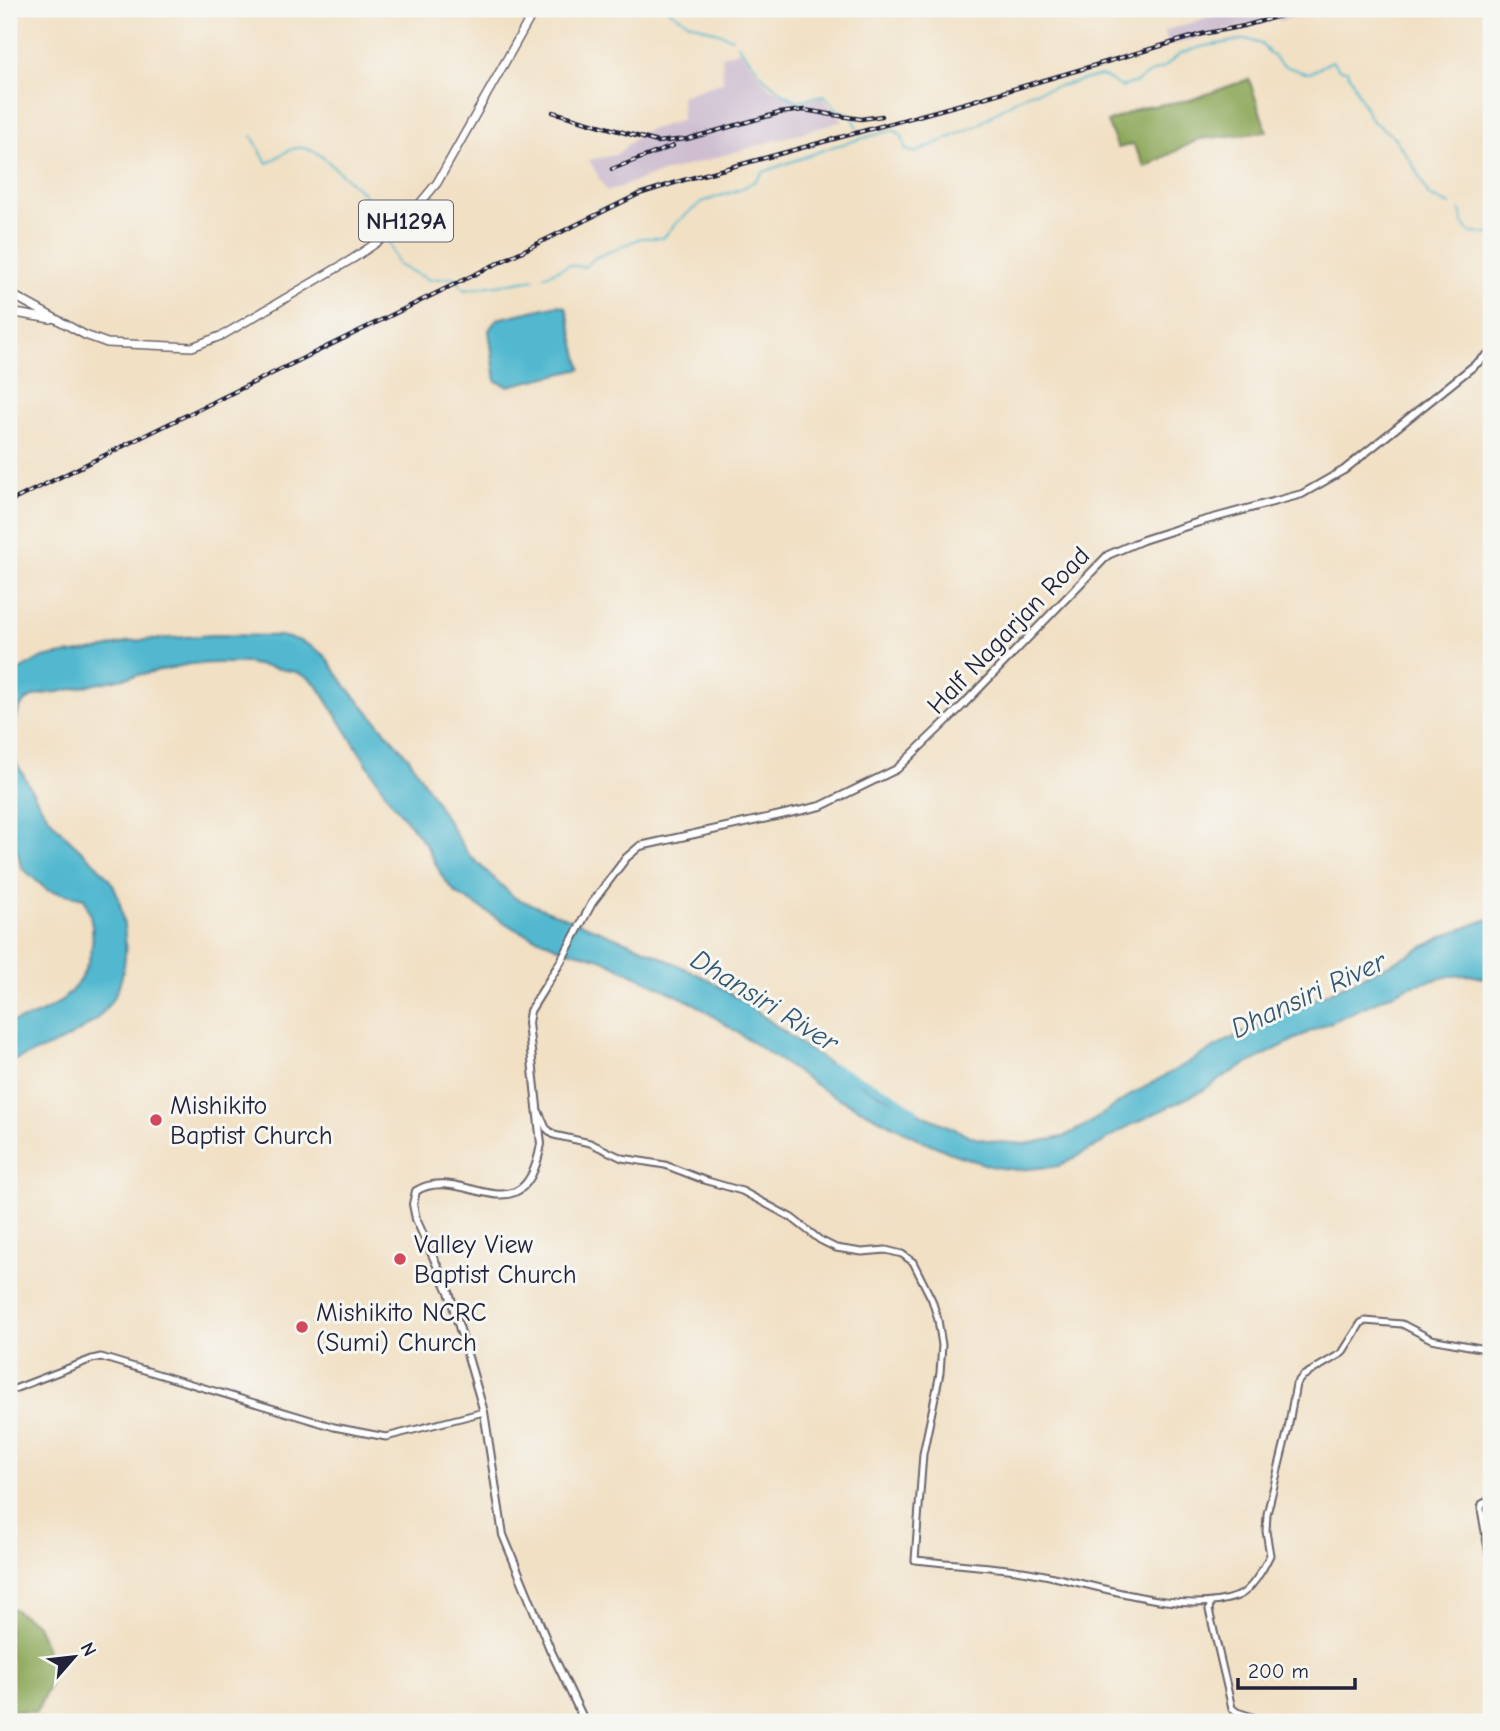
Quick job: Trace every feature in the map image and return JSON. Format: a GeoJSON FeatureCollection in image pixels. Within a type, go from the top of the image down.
{"type":"FeatureCollection","features":[{"type":"Feature","properties":{"kind":"highway","name":"NH129A"},"geometry":{"type":"LineString","coordinates":[[9,293],[58,321],[107,343],[184,347],[201,344],[252,319],[387,237],[406,221],[437,183],[535,9]]}},
{"type":"Feature","properties":{"kind":"highway","name":"NH129A"},"geometry":{"type":"LineString","coordinates":[[9,312],[58,321]]}},
{"type":"Feature","properties":{"kind":"main road","name":"Half Nagarjan Road"},"geometry":{"type":"LineString","coordinates":[[484,1412],[449,1292],[416,1219],[413,1199],[416,1191],[439,1183],[491,1195],[508,1194],[521,1187],[532,1176],[541,1144],[529,1015],[592,903],[626,858],[639,846],[821,806],[897,769],[955,714],[1108,555],[1143,540],[1316,488],[1344,470],[1491,352]]}},
{"type":"Feature","properties":{"kind":"main road"},"geometry":{"type":"LineString","coordinates":[[484,1412],[503,1535],[550,1649],[585,1722]]}},
{"type":"Feature","properties":{"kind":"street"},"geometry":{"type":"LineString","coordinates":[[537,1106],[545,1128],[554,1135],[590,1143],[622,1158],[665,1165],[746,1192],[792,1217],[820,1240],[836,1248],[862,1252],[886,1250],[902,1254],[914,1262],[939,1320],[942,1345],[940,1373],[923,1454],[915,1560],[1022,1571],[1146,1598],[1210,1605],[1238,1596],[1248,1590],[1269,1559],[1271,1551],[1266,1531],[1267,1514],[1297,1384],[1303,1376],[1342,1353],[1365,1321],[1402,1324],[1431,1339],[1491,1350]]}},
{"type":"Feature","properties":{"kind":"street"},"geometry":{"type":"LineString","coordinates":[[9,1391],[102,1357],[334,1427],[386,1437],[484,1412]]}},
{"type":"Feature","properties":{"kind":"street"},"geometry":{"type":"LineString","coordinates":[[1491,1499],[1482,1504],[1481,1509],[1491,1566]]}},
{"type":"Feature","properties":{"kind":"street"},"geometry":{"type":"LineString","coordinates":[[1210,1605],[1232,1708],[1268,1722]]}},
{"type":"Feature","properties":{"kind":"shaded area"},"geometry":{"type":"Polygon","coordinates":[[[1236,9],[1326,9],[1279,21],[1277,17],[1168,44],[1164,31],[1236,9]]]}},
{"type":"Feature","properties":{"kind":"shaded area"},"geometry":{"type":"Polygon","coordinates":[[[740,50],[768,87],[804,103],[822,97],[843,121],[644,178],[607,192],[589,160],[616,155],[642,132],[682,120],[681,96],[723,82],[722,56],[740,50]]]}},
{"type":"Feature","properties":{"kind":"green space"},"geometry":{"type":"Polygon","coordinates":[[[1249,79],[1267,132],[1199,139],[1145,167],[1133,144],[1118,148],[1107,122],[1140,108],[1190,100],[1249,79]]]}},
{"type":"Feature","properties":{"kind":"green space"},"geometry":{"type":"Polygon","coordinates":[[[9,1606],[37,1625],[46,1647],[51,1682],[36,1713],[14,1710],[9,1715],[9,1606]]]}},
{"type":"Feature","properties":{"kind":"water"},"geometry":{"type":"Polygon","coordinates":[[[558,305],[566,307],[581,369],[508,386],[496,381],[489,330],[497,319],[558,305]]]}},
{"type":"Feature","properties":{"kind":"water","name":"Dhansiri River"},"geometry":{"type":"Polygon","coordinates":[[[213,635],[280,636],[298,640],[325,656],[345,685],[409,758],[468,854],[515,898],[638,946],[709,980],[862,1085],[975,1138],[1025,1144],[1063,1137],[1088,1124],[1132,1094],[1234,1037],[1444,936],[1491,918],[1491,980],[1469,975],[1450,976],[1410,986],[1307,1033],[1228,1074],[1204,1090],[1125,1128],[1059,1166],[1018,1170],[993,1167],[917,1138],[828,1093],[695,1004],[601,959],[564,949],[517,930],[456,893],[443,878],[426,845],[388,797],[317,685],[309,678],[296,672],[246,663],[190,664],[38,695],[27,700],[19,710],[14,743],[16,761],[51,819],[101,869],[113,885],[125,934],[124,963],[119,986],[109,1005],[77,1033],[9,1062],[9,1022],[31,1017],[51,1008],[67,995],[80,979],[88,961],[92,941],[91,920],[84,898],[47,890],[21,867],[18,853],[9,839],[9,676],[39,659],[57,655],[98,650],[130,641],[213,635]]]}},
{"type":"Feature","properties":{"kind":"waterway"},"geometry":{"type":"LineString","coordinates":[[667,9],[688,22],[732,38]]}},
{"type":"Feature","properties":{"kind":"waterway"},"geometry":{"type":"LineString","coordinates":[[544,276],[569,265],[584,267],[595,258],[641,238],[663,238],[677,222],[702,202],[741,189],[755,181],[763,172],[835,146],[893,130],[901,134],[906,150],[915,153],[978,125],[1027,94],[1099,76],[1121,87],[1137,82],[1164,67],[1181,53],[1246,39],[1261,44],[1282,65],[1305,73],[1332,61],[1339,69],[1347,70],[1371,120],[1393,136],[1412,163],[1429,196],[1450,205]]}},
{"type":"Feature","properties":{"kind":"waterway"},"geometry":{"type":"LineString","coordinates":[[737,44],[765,79],[784,94],[798,101],[824,95],[838,110],[853,116],[857,128]]}},
{"type":"Feature","properties":{"kind":"waterway"},"geometry":{"type":"LineString","coordinates":[[252,136],[267,163],[296,148],[305,148],[322,157],[363,192],[384,233]]}},
{"type":"Feature","properties":{"kind":"waterway"},"geometry":{"type":"LineString","coordinates":[[1460,210],[1463,223],[1471,233],[1491,234]]}},
{"type":"Feature","properties":{"kind":"waterway"},"geometry":{"type":"LineString","coordinates":[[388,240],[398,265],[430,280],[455,277],[464,290],[535,279]]}},
{"type":"Feature","properties":{"kind":"waterway","name":"Dhansiri River"},"geometry":{"type":"LineString","coordinates":[[833,1067],[888,1093],[914,1111]]}},
{"type":"Feature","properties":{"kind":"railway"},"geometry":{"type":"LineString","coordinates":[[1239,13],[1255,9]]}},
{"type":"Feature","properties":{"kind":"railway"},"geometry":{"type":"LineString","coordinates":[[9,502],[639,194],[1202,34],[1244,26],[1305,9]]}},
{"type":"Feature","properties":{"kind":"railway"},"geometry":{"type":"LineString","coordinates":[[553,112],[657,142],[687,139],[779,113],[804,110],[835,115]]}},
{"type":"Feature","properties":{"kind":"railway"},"geometry":{"type":"LineString","coordinates":[[826,114],[861,119],[882,116]]}},
{"type":"Feature","properties":{"kind":"railway"},"geometry":{"type":"LineString","coordinates":[[612,169],[673,146]]}},
{"type":"Feature","properties":{"kind":"place","name":"Mishikito Baptist Church"},"geometry":{"type":"Point","coordinates":[156,1120]}},
{"type":"Feature","properties":{"kind":"place","name":"Valley View Baptist Church"},"geometry":{"type":"Point","coordinates":[400,1259]}},
{"type":"Feature","properties":{"kind":"place","name":"Mishikito NCRC (Sumi) Church"},"geometry":{"type":"Point","coordinates":[302,1327]}}]}
